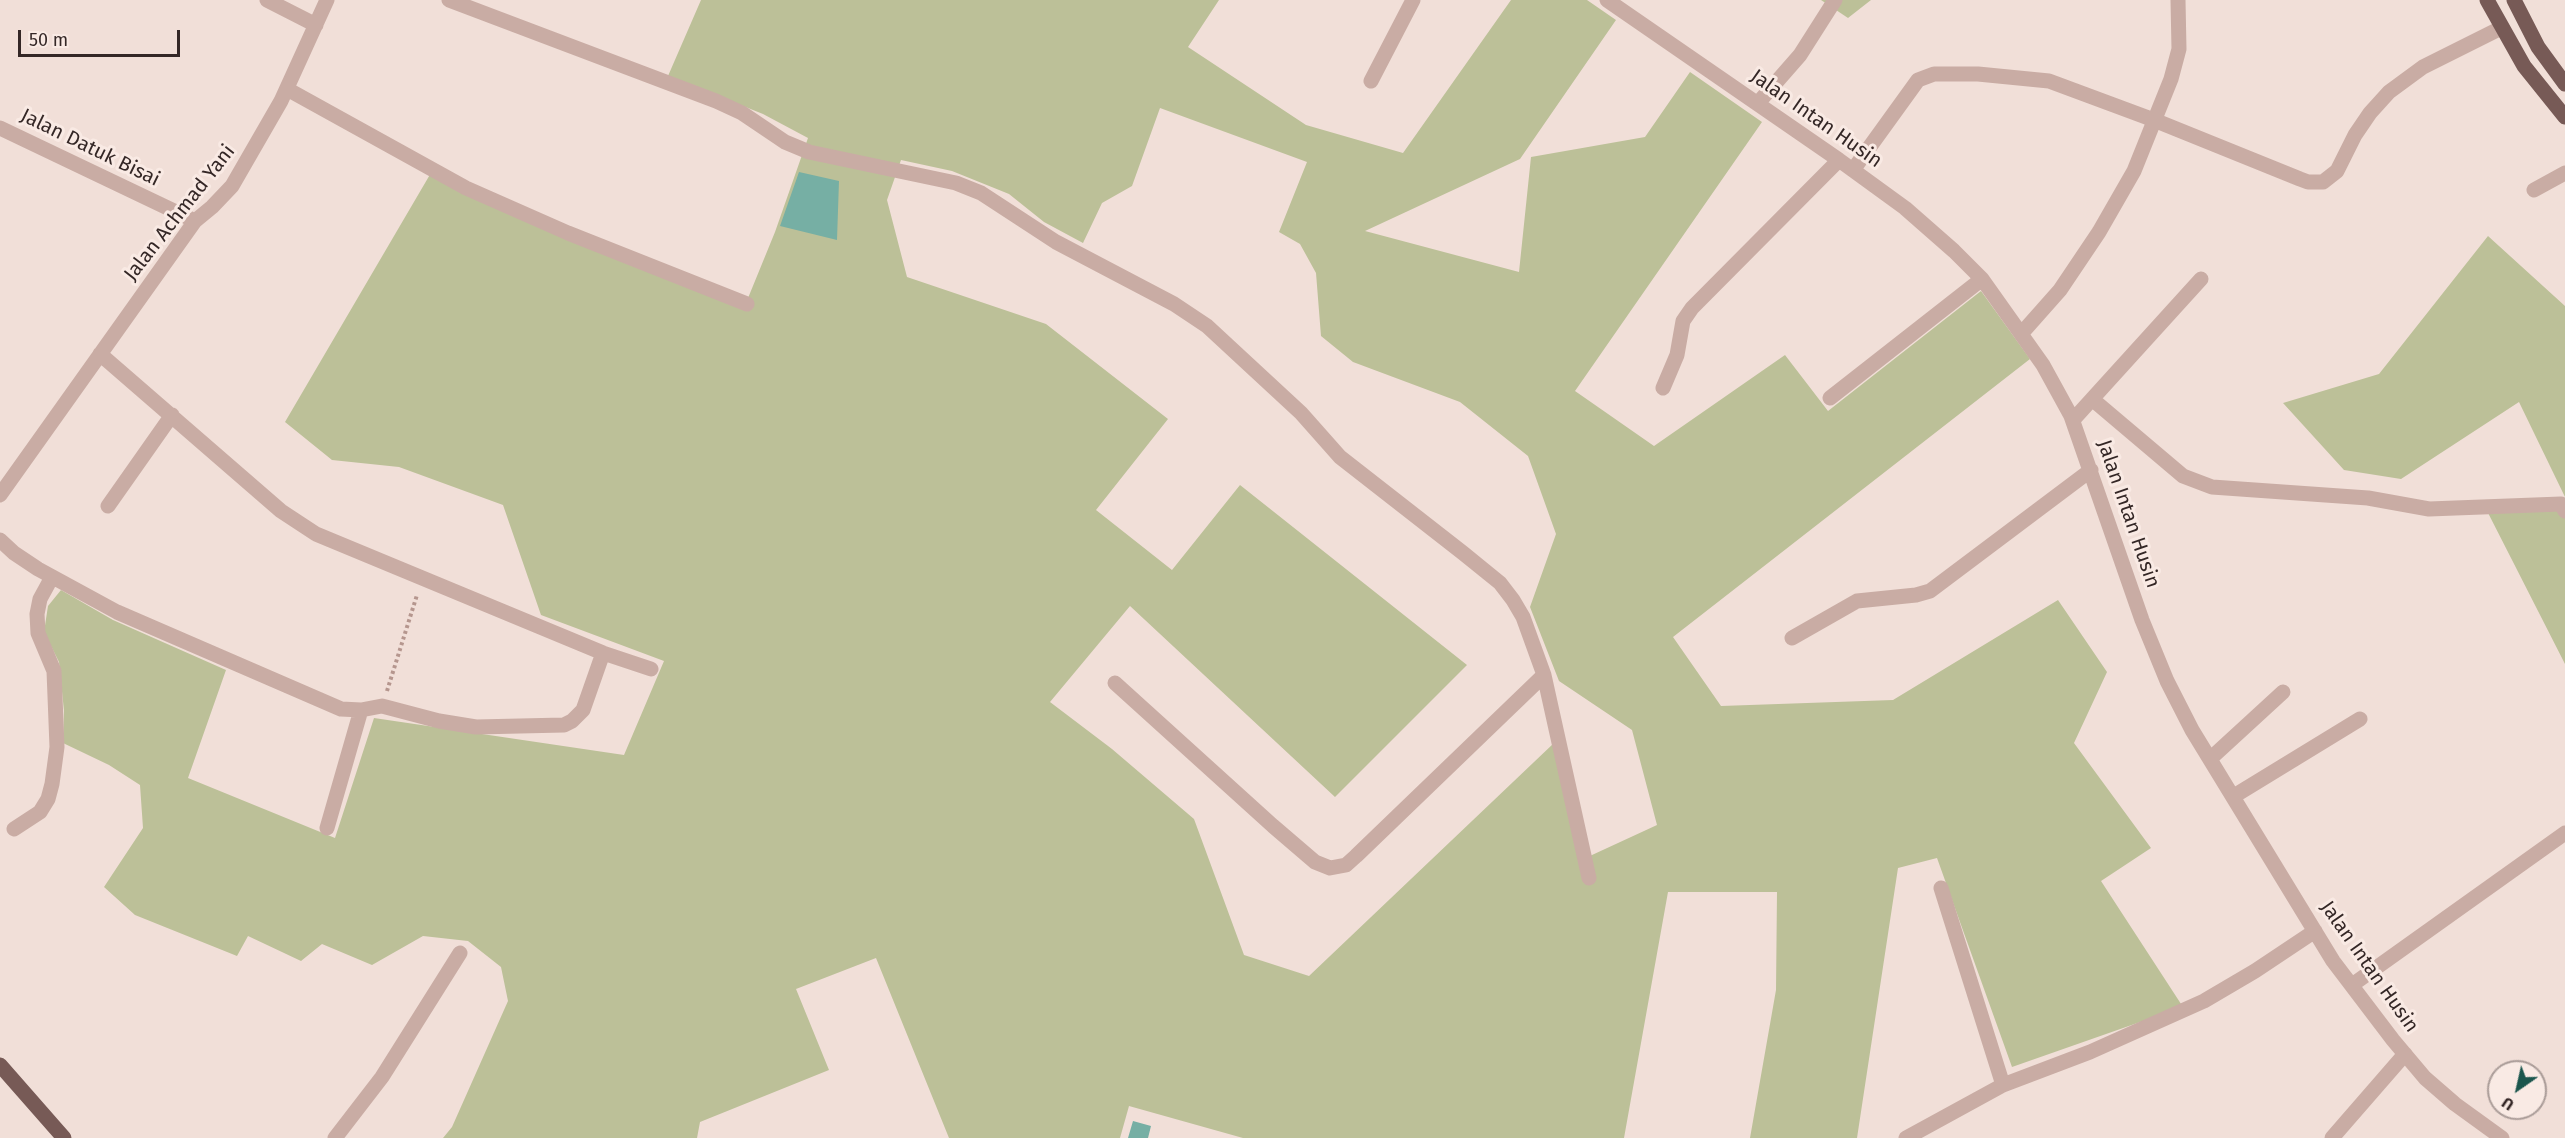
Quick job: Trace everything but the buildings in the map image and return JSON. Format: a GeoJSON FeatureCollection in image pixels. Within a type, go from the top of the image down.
{"type":"FeatureCollection","features":[{"type":"Feature","properties":{"kind":"main road"},"geometry":{"type":"LineString","coordinates":[[2487,0],[2524,66],[2565,117]]}},
{"type":"Feature","properties":{"kind":"main road"},"geometry":{"type":"LineString","coordinates":[[2514,0],[2538,47],[2565,84]]}},
{"type":"Feature","properties":{"kind":"main road"},"geometry":{"type":"LineString","coordinates":[[0,1065],[64,1138]]}},
{"type":"Feature","properties":{"kind":"street"},"geometry":{"type":"LineString","coordinates":[[267,0],[316,25]]}},
{"type":"Feature","properties":{"kind":"street","name":"Jalan Achmad Yani"},"geometry":{"type":"LineString","coordinates":[[0,495],[195,221],[232,186],[252,155],[286,89],[327,0]]}},
{"type":"Feature","properties":{"kind":"street"},"geometry":{"type":"LineString","coordinates":[[449,0],[716,101],[742,113],[785,142],[809,152],[956,183],[981,193],[1056,243],[1174,304],[1207,326],[1301,413],[1340,457],[1500,583],[1523,617],[1544,675],[1589,878]]}},
{"type":"Feature","properties":{"kind":"street"},"geometry":{"type":"LineString","coordinates":[[1371,81],[1413,0]]}},
{"type":"Feature","properties":{"kind":"street","name":"Jalan Intan Husin"},"geometry":{"type":"LineString","coordinates":[[1607,0],[1628,7],[1905,208],[1954,250],[1982,279],[2060,393],[2073,420],[2142,620],[2172,691],[2192,730],[2315,931],[2352,985],[2425,1078],[2455,1104],[2502,1138]]}},
{"type":"Feature","properties":{"kind":"street"},"geometry":{"type":"LineString","coordinates":[[1758,103],[1800,55],[1835,0]]}},
{"type":"Feature","properties":{"kind":"street"},"geometry":{"type":"LineString","coordinates":[[2021,334],[2060,290],[2099,232],[2134,171],[2171,79],[2179,49],[2178,0]]}},
{"type":"Feature","properties":{"kind":"street"},"geometry":{"type":"LineString","coordinates":[[1853,170],[1884,131],[1912,87],[1918,80],[1935,74],[2006,76],[2049,81],[2154,120],[2308,182],[2324,182],[2337,171],[2355,135],[2370,112],[2389,92],[2423,67],[2501,28]]}},
{"type":"Feature","properties":{"kind":"street"},"geometry":{"type":"LineString","coordinates":[[286,89],[466,188],[568,233],[747,304]]}},
{"type":"Feature","properties":{"kind":"street","name":"Jalan Datuk Bisai"},"geometry":{"type":"LineString","coordinates":[[0,128],[195,221]]}},
{"type":"Feature","properties":{"kind":"street"},"geometry":{"type":"LineString","coordinates":[[1663,388],[1677,355],[1683,321],[1692,308],[1839,160]]}},
{"type":"Feature","properties":{"kind":"street"},"geometry":{"type":"LineString","coordinates":[[2534,190],[2565,173]]}},
{"type":"Feature","properties":{"kind":"street"},"geometry":{"type":"LineString","coordinates":[[1830,398],[1982,279]]}},
{"type":"Feature","properties":{"kind":"street"},"geometry":{"type":"LineString","coordinates":[[2073,420],[2201,279]]}},
{"type":"Feature","properties":{"kind":"street"},"geometry":{"type":"LineString","coordinates":[[100,354],[281,511],[316,534],[422,580],[603,653],[651,669]]}},
{"type":"Feature","properties":{"kind":"street"},"geometry":{"type":"LineString","coordinates":[[2092,399],[2183,476],[2211,487],[2368,498],[2429,509],[2561,504],[2565,512]]}},
{"type":"Feature","properties":{"kind":"street"},"geometry":{"type":"LineString","coordinates":[[108,506],[172,415]]}},
{"type":"Feature","properties":{"kind":"street"},"geometry":{"type":"LineString","coordinates":[[1792,638],[1857,601],[1916,595],[1930,591],[2091,470]]}},
{"type":"Feature","properties":{"kind":"street"},"geometry":{"type":"LineString","coordinates":[[0,540],[14,553],[52,577],[117,612],[341,709],[361,710],[382,706],[439,721],[476,727],[564,725],[572,722],[583,710],[603,653]]}},
{"type":"Feature","properties":{"kind":"street"},"geometry":{"type":"LineString","coordinates":[[14,829],[40,812],[48,799],[52,784],[57,747],[54,671],[38,633],[37,614],[40,599],[52,577]]}},
{"type":"Feature","properties":{"kind":"street"},"geometry":{"type":"LineString","coordinates":[[1115,683],[1273,826],[1315,862],[1330,868],[1346,865],[1356,856],[1544,675]]}},
{"type":"Feature","properties":{"kind":"street"},"geometry":{"type":"LineString","coordinates":[[2210,759],[2283,692]]}},
{"type":"Feature","properties":{"kind":"street"},"geometry":{"type":"LineString","coordinates":[[327,828],[361,710]]}},
{"type":"Feature","properties":{"kind":"street"},"geometry":{"type":"LineString","coordinates":[[2234,796],[2360,719]]}},
{"type":"Feature","properties":{"kind":"street"},"geometry":{"type":"LineString","coordinates":[[2352,985],[2565,833]]}},
{"type":"Feature","properties":{"kind":"street"},"geometry":{"type":"LineString","coordinates":[[1941,888],[2003,1085]]}},
{"type":"Feature","properties":{"kind":"street"},"geometry":{"type":"LineString","coordinates":[[1906,1138],[2003,1085],[2090,1052],[2204,1001],[2255,971],[2315,931]]}},
{"type":"Feature","properties":{"kind":"street"},"geometry":{"type":"LineString","coordinates":[[335,1138],[382,1077],[460,953]]}},
{"type":"Feature","properties":{"kind":"street"},"geometry":{"type":"LineString","coordinates":[[2332,1138],[2405,1054]]}},
{"type":"Feature","properties":{"kind":"path"},"geometry":{"type":"LineString","coordinates":[[382,706],[422,580]]}},
{"type":"Feature","properties":{"kind":"green space"},"geometry":{"type":"Polygon","coordinates":[[[701,0],[1219,0],[1188,47],[1306,125],[1403,153],[1511,0],[1587,0],[1616,20],[1520,159],[1365,231],[1519,272],[1531,157],[1645,137],[1690,72],[1762,122],[1575,391],[1654,446],[1785,355],[1828,411],[1981,291],[2030,359],[1673,637],[1721,706],[1893,700],[2058,600],[2107,672],[2074,743],[2151,848],[2101,881],[2183,1007],[2012,1067],[1937,858],[1898,868],[1857,1138],[1750,1138],[1776,990],[1777,892],[1668,892],[1624,1138],[1243,1138],[1129,1106],[1120,1138],[949,1138],[876,958],[796,989],[829,1070],[700,1122],[697,1138],[443,1138],[452,1127],[508,1001],[501,967],[468,941],[423,936],[372,965],[322,944],[301,961],[248,936],[237,956],[135,915],[104,887],[143,828],[140,785],[109,765],[63,743],[64,711],[59,662],[44,632],[48,606],[61,590],[113,620],[226,670],[188,778],[335,838],[374,718],[624,755],[664,661],[541,615],[503,505],[399,467],[332,460],[285,422],[435,166],[564,229],[746,303],[775,232],[808,138],[763,114],[668,76],[701,0]],[[1160,108],[1132,186],[1102,203],[1083,243],[1044,222],[1009,194],[952,171],[901,160],[887,200],[907,277],[1046,324],[1168,419],[1096,510],[1172,570],[1240,485],[1467,665],[1335,797],[1130,606],[1050,702],[1112,749],[1194,819],[1244,955],[1309,976],[1554,743],[1579,861],[1657,825],[1632,730],[1559,681],[1530,607],[1556,534],[1528,456],[1460,402],[1353,362],[1321,336],[1316,273],[1300,244],[1279,232],[1307,162],[1160,108]]]}},
{"type":"Feature","properties":{"kind":"green space"},"geometry":{"type":"Polygon","coordinates":[[[1821,0],[1871,0],[1848,18],[1821,0]]]}},
{"type":"Feature","properties":{"kind":"green space"},"geometry":{"type":"Polygon","coordinates":[[[2488,236],[2565,306],[2565,497],[2519,402],[2401,479],[2344,470],[2283,403],[2379,374],[2488,236]]]}},
{"type":"Feature","properties":{"kind":"green space"},"geometry":{"type":"Polygon","coordinates":[[[2565,500],[2565,664],[2484,505],[2565,500]]]}},
{"type":"Feature","properties":{"kind":"water"},"geometry":{"type":"Polygon","coordinates":[[[799,172],[839,181],[837,240],[780,226],[799,172]]]}},
{"type":"Feature","properties":{"kind":"water"},"geometry":{"type":"Polygon","coordinates":[[[1133,1121],[1151,1126],[1148,1138],[1128,1138],[1133,1121]]]}}]}
